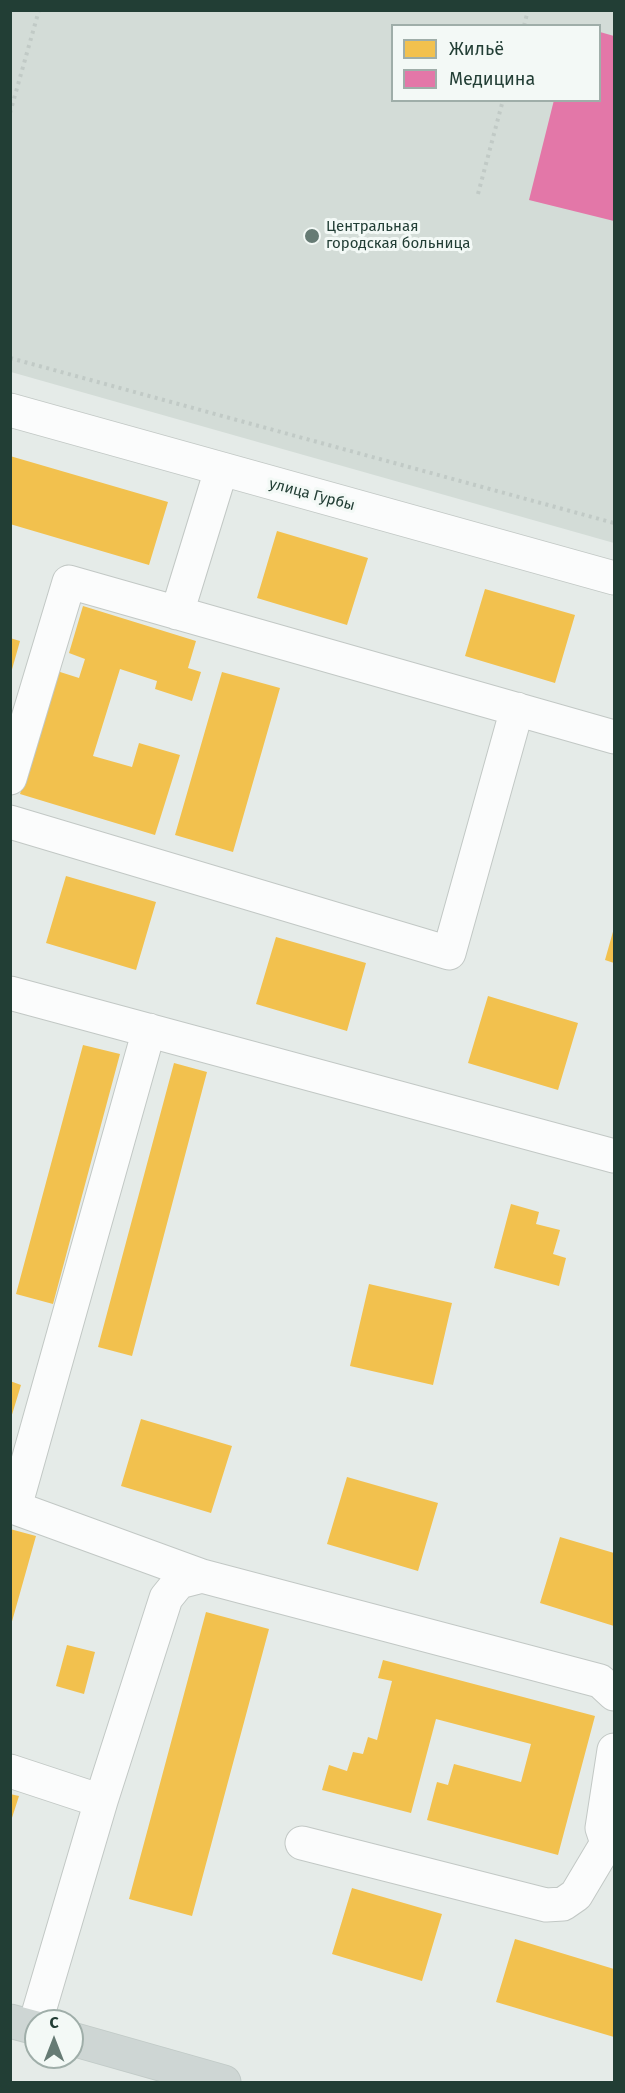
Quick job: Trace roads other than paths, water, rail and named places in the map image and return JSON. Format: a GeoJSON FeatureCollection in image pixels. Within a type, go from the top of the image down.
{"type":"FeatureCollection","features":[{"type":"Feature","properties":{"kind":"main road"},"geometry":{"type":"LineString","coordinates":[[84,2041],[224,2082]]}},
{"type":"Feature","properties":{"kind":"street","name":"улица Гурбы"},"geometry":{"type":"LineString","coordinates":[[10,410],[615,578]]}},
{"type":"Feature","properties":{"kind":"street"},"geometry":{"type":"LineString","coordinates":[[177,613],[221,470]]}},
{"type":"Feature","properties":{"kind":"street"},"geometry":{"type":"LineString","coordinates":[[10,778],[69,582],[615,737]]}},
{"type":"Feature","properties":{"kind":"street"},"geometry":{"type":"LineString","coordinates":[[10,822],[449,953],[517,709]]}},
{"type":"Feature","properties":{"kind":"street"},"geometry":{"type":"LineString","coordinates":[[10,993],[615,1156]]}},
{"type":"Feature","properties":{"kind":"street"},"geometry":{"type":"LineString","coordinates":[[149,1030],[13,1507],[202,1576],[600,1681],[615,1694]]}},
{"type":"Feature","properties":{"kind":"street"},"geometry":{"type":"LineString","coordinates":[[33,2009],[166,1598],[178,1582],[202,1576]]}},
{"type":"Feature","properties":{"kind":"street"},"geometry":{"type":"LineString","coordinates":[[302,1843],[546,1905],[563,1904],[576,1895],[611,1845],[602,1828],[615,1750]]}},
{"type":"Feature","properties":{"kind":"street"},"geometry":{"type":"LineString","coordinates":[[10,1771],[101,1801]]}},
{"type":"Feature","properties":{"kind":"place","name":"Центральная городская больница"},"geometry":{"type":"Point","coordinates":[312,236]}}]}
